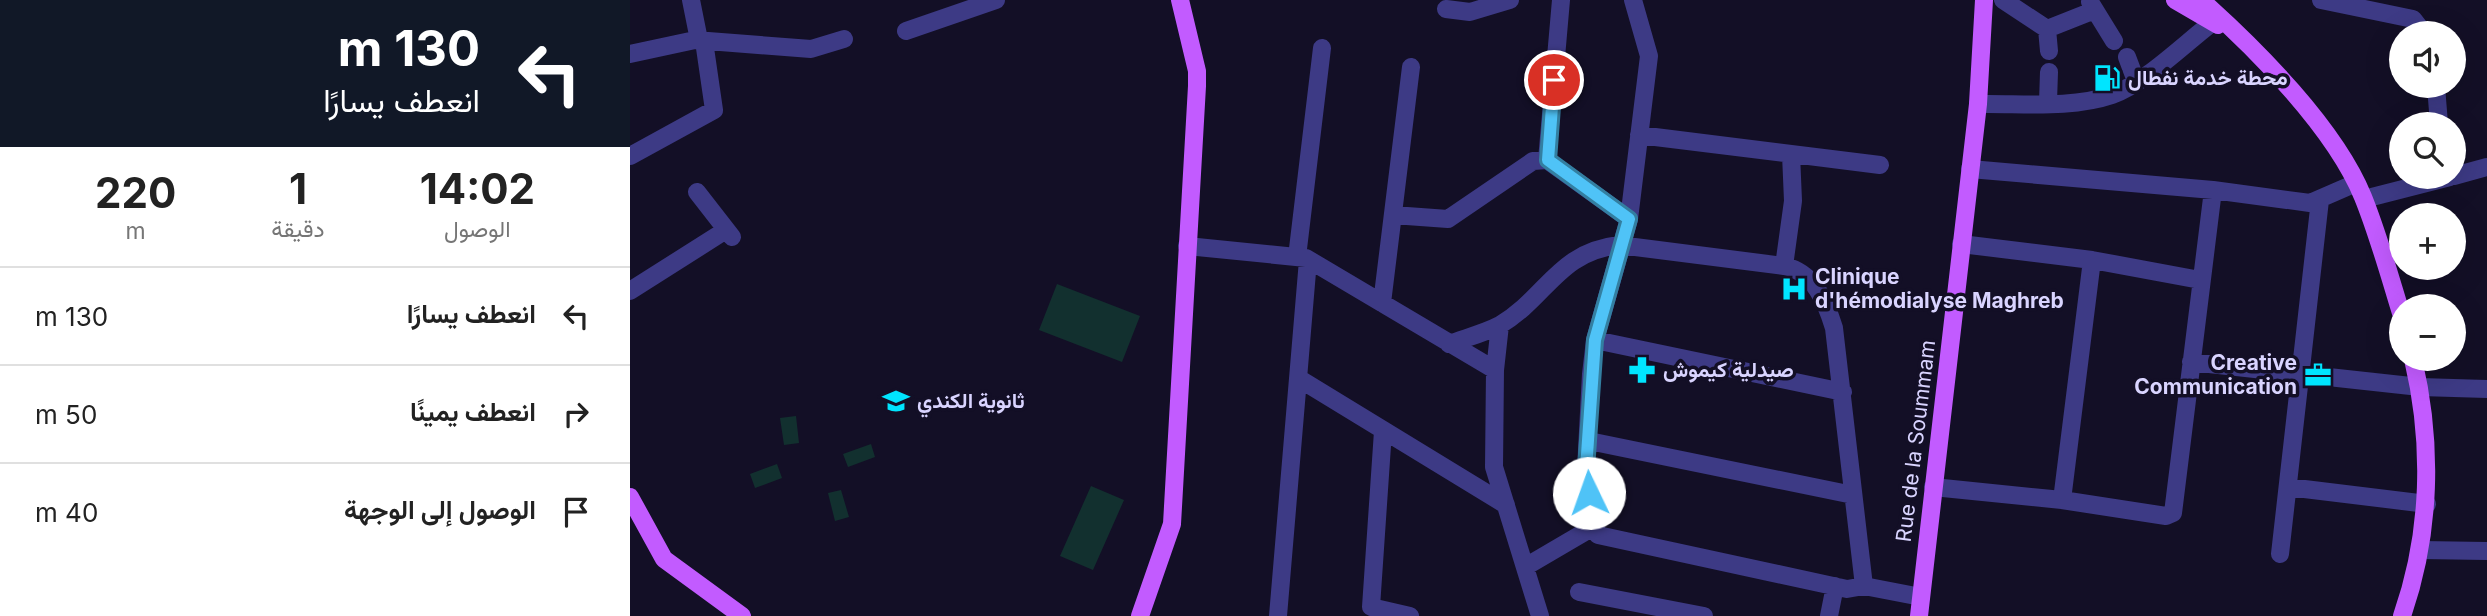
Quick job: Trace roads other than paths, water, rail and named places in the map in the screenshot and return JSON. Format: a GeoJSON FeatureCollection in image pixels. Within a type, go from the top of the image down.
{"type":"FeatureCollection","features":[{"type":"Feature","properties":{"kind":"main road"},"geometry":{"type":"LineString","coordinates":[[1140,616],[1172,524],[1197,71],[1180,0]]}},
{"type":"Feature","properties":{"kind":"main road"},"geometry":{"type":"LineString","coordinates":[[2175,0],[2243,38]]}},
{"type":"Feature","properties":{"kind":"main road"},"geometry":{"type":"LineString","coordinates":[[2201,0],[2243,38],[2310,115],[2360,191],[2395,294]]}},
{"type":"Feature","properties":{"kind":"main road","name":"Rue de la Soummam"},"geometry":{"type":"LineString","coordinates":[[1919,616],[1978,104],[1986,5]]}},
{"type":"Feature","properties":{"kind":"main road"},"geometry":{"type":"LineString","coordinates":[[2403,616],[2421,550],[2427,504],[2420,387],[2416,371]]}},
{"type":"Feature","properties":{"kind":"main road"},"geometry":{"type":"LineString","coordinates":[[630,497],[664,559],[743,616]]}},
{"type":"Feature","properties":{"kind":"street"},"geometry":{"type":"LineString","coordinates":[[630,156],[714,110],[702,41],[691,0]]}},
{"type":"Feature","properties":{"kind":"street"},"geometry":{"type":"LineString","coordinates":[[906,31],[965,12],[976,2],[996,0]]}},
{"type":"Feature","properties":{"kind":"street"},"geometry":{"type":"LineString","coordinates":[[1446,9],[1470,12],[1510,0]]}},
{"type":"Feature","properties":{"kind":"street"},"geometry":{"type":"LineString","coordinates":[[1548,160],[1561,0]]}},
{"type":"Feature","properties":{"kind":"street"},"geometry":{"type":"LineString","coordinates":[[1633,0],[1649,56],[1629,219],[1619,245],[1595,340],[1586,469],[1598,535],[1847,589],[1864,586],[1921,597]]}},
{"type":"Feature","properties":{"kind":"street"},"geometry":{"type":"LineString","coordinates":[[2003,0],[2047,29]]}},
{"type":"Feature","properties":{"kind":"street"},"geometry":{"type":"LineString","coordinates":[[2321,0],[2415,21]]}},
{"type":"Feature","properties":{"kind":"street"},"geometry":{"type":"LineString","coordinates":[[2047,29],[2092,5],[2114,41]]}},
{"type":"Feature","properties":{"kind":"street"},"geometry":{"type":"LineString","coordinates":[[1978,104],[2068,103],[2113,95],[2136,81],[2213,22]]}},
{"type":"Feature","properties":{"kind":"street"},"geometry":{"type":"LineString","coordinates":[[2047,29],[2049,51]]}},
{"type":"Feature","properties":{"kind":"street"},"geometry":{"type":"LineString","coordinates":[[630,54],[702,41],[811,49],[844,39]]}},
{"type":"Feature","properties":{"kind":"street"},"geometry":{"type":"LineString","coordinates":[[1278,616],[1321,48]]}},
{"type":"Feature","properties":{"kind":"street"},"geometry":{"type":"LineString","coordinates":[[2127,57],[2136,81]]}},
{"type":"Feature","properties":{"kind":"street"},"geometry":{"type":"LineString","coordinates":[[1382,303],[1411,67]]}},
{"type":"Feature","properties":{"kind":"street"},"geometry":{"type":"LineString","coordinates":[[2048,102],[2049,72]]}},
{"type":"Feature","properties":{"kind":"street"},"geometry":{"type":"LineString","coordinates":[[1639,135],[1880,165]]}},
{"type":"Feature","properties":{"kind":"street"},"geometry":{"type":"LineString","coordinates":[[1784,266],[1793,201],[1791,154]]}},
{"type":"Feature","properties":{"kind":"street"},"geometry":{"type":"LineString","coordinates":[[1393,215],[1448,219],[1533,161],[1548,160],[1629,219]]}},
{"type":"Feature","properties":{"kind":"street"},"geometry":{"type":"LineString","coordinates":[[2466,172],[2487,167]]}},
{"type":"Feature","properties":{"kind":"street"},"geometry":{"type":"LineString","coordinates":[[1970,169],[2213,190],[2310,203],[2389,186]]}},
{"type":"Feature","properties":{"kind":"street"},"geometry":{"type":"LineString","coordinates":[[1933,487],[2062,500],[2166,516],[2173,513],[2213,190]]}},
{"type":"Feature","properties":{"kind":"street"},"geometry":{"type":"LineString","coordinates":[[630,291],[729,233],[698,192]]}},
{"type":"Feature","properties":{"kind":"street"},"geometry":{"type":"LineString","coordinates":[[2280,554],[2320,200]]}},
{"type":"Feature","properties":{"kind":"street"},"geometry":{"type":"LineString","coordinates":[[1961,244],[2092,260],[2200,279]]}},
{"type":"Feature","properties":{"kind":"street"},"geometry":{"type":"LineString","coordinates":[[1449,344],[1500,324],[1579,255],[1596,248],[1619,245],[1784,266],[1809,278],[1830,313],[1843,392],[1864,586]]}},
{"type":"Feature","properties":{"kind":"street"},"geometry":{"type":"LineString","coordinates":[[1187,246],[1303,259],[1495,370]]}},
{"type":"Feature","properties":{"kind":"street"},"geometry":{"type":"LineString","coordinates":[[2062,500],[2092,260]]}},
{"type":"Feature","properties":{"kind":"street"},"geometry":{"type":"LineString","coordinates":[[1500,324],[1495,370],[1494,467],[1540,616]]}},
{"type":"Feature","properties":{"kind":"street"},"geometry":{"type":"LineString","coordinates":[[1595,340],[1843,392]]}},
{"type":"Feature","properties":{"kind":"street"},"geometry":{"type":"LineString","coordinates":[[2191,362],[2420,387],[2487,389]]}},
{"type":"Feature","properties":{"kind":"street"},"geometry":{"type":"LineString","coordinates":[[1298,378],[1506,505]]}},
{"type":"Feature","properties":{"kind":"street"},"geometry":{"type":"LineString","coordinates":[[1383,431],[1371,607],[1410,616]]}},
{"type":"Feature","properties":{"kind":"street"},"geometry":{"type":"LineString","coordinates":[[1589,441],[1853,495]]}},
{"type":"Feature","properties":{"kind":"street"},"geometry":{"type":"LineString","coordinates":[[2288,486],[2427,504]]}},
{"type":"Feature","properties":{"kind":"street"},"geometry":{"type":"LineString","coordinates":[[1525,567],[1595,526]]}},
{"type":"Feature","properties":{"kind":"street"},"geometry":{"type":"LineString","coordinates":[[2421,550],[2487,551]]}},
{"type":"Feature","properties":{"kind":"street"},"geometry":{"type":"LineString","coordinates":[[1829,616],[1835,586]]}},
{"type":"Feature","properties":{"kind":"street"},"geometry":{"type":"LineString","coordinates":[[1579,592],[1704,616]]}},
{"type":"Feature","properties":{"kind":"place","name":"محطة خدمة نفطال"},"geometry":{"type":"Point","coordinates":[2107,78]}},
{"type":"Feature","properties":{"kind":"place","name":"Clinique d'hémodialyse Maghreb"},"geometry":{"type":"Point","coordinates":[1794,289]}},
{"type":"Feature","properties":{"kind":"place","name":"صيدلية كيموش"},"geometry":{"type":"Point","coordinates":[1642,370]}},
{"type":"Feature","properties":{"kind":"place","name":"Creative Communication"},"geometry":{"type":"Point","coordinates":[2318,375]}},
{"type":"Feature","properties":{"kind":"place","name":"ثانوية الكندي"},"geometry":{"type":"Point","coordinates":[896,401]}}]}
